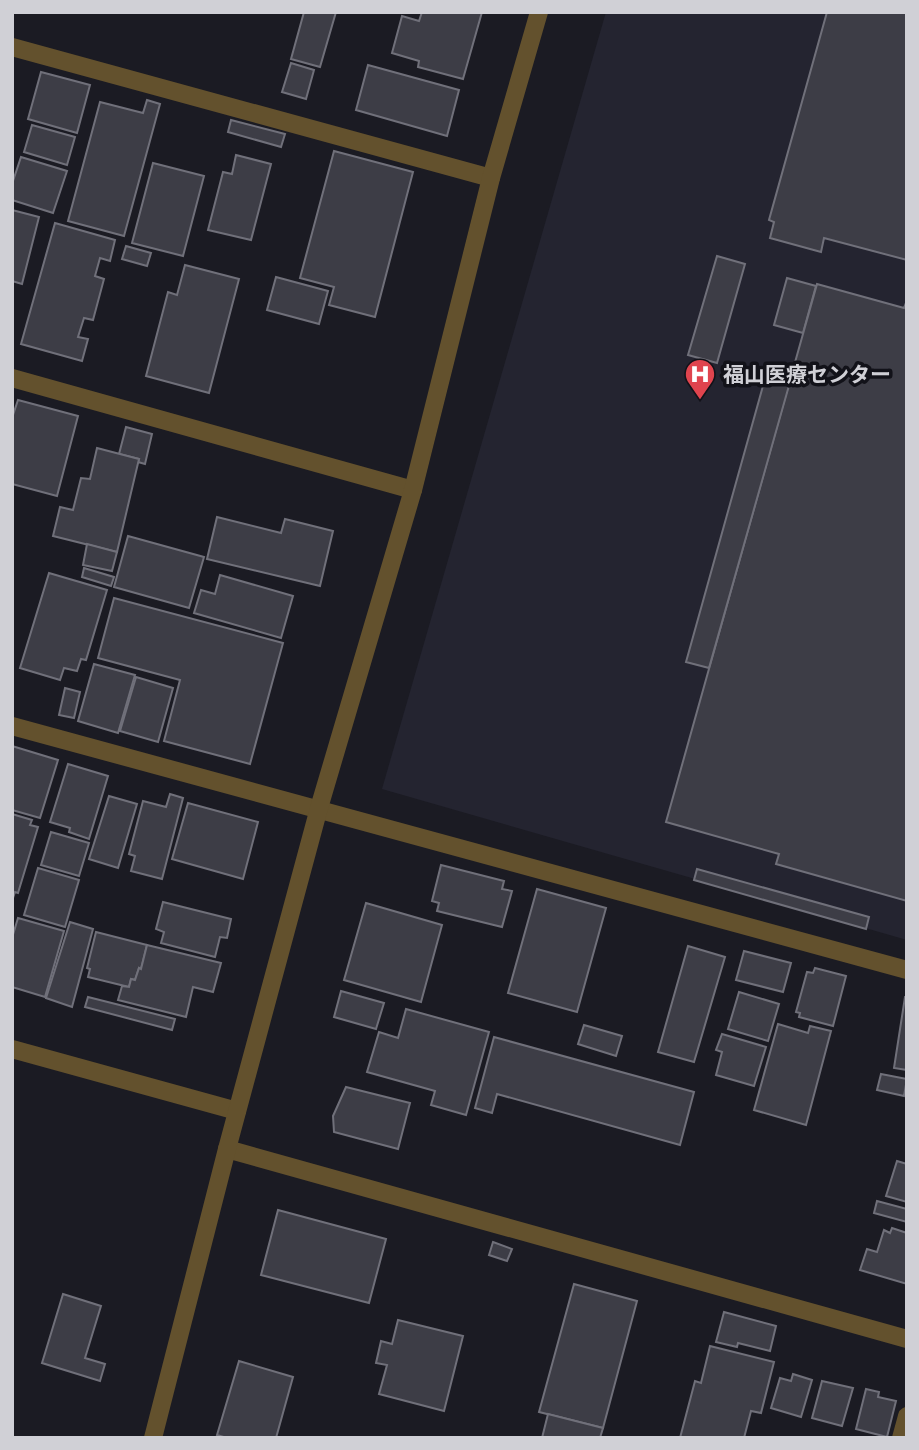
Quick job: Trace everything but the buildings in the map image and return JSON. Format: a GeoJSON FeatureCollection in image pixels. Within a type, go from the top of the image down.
{"type":"FeatureCollection","features":[{"type":"Feature","properties":{"kind":"street"},"geometry":{"type":"LineString","coordinates":[[153,1438],[319,808],[413,490],[491,178],[539,12]]}},
{"type":"Feature","properties":{"kind":"street"},"geometry":{"type":"LineString","coordinates":[[12,47],[491,178]]}},
{"type":"Feature","properties":{"kind":"street"},"geometry":{"type":"LineString","coordinates":[[12,378],[413,490]]}},
{"type":"Feature","properties":{"kind":"street"},"geometry":{"type":"LineString","coordinates":[[12,726],[907,970]]}},
{"type":"Feature","properties":{"kind":"street"},"geometry":{"type":"LineString","coordinates":[[12,1049],[237,1111]]}},
{"type":"Feature","properties":{"kind":"street"},"geometry":{"type":"LineString","coordinates":[[227,1149],[907,1339]]}},
{"type":"Feature","properties":{"kind":"street"},"geometry":{"type":"LineString","coordinates":[[901,1438],[907,1416]]}},
{"type":"Feature","properties":{"kind":"shaded area","name":"福山医療センター"},"geometry":{"type":"Polygon","coordinates":[[[606,12],[907,12],[907,940],[382,789],[606,12]]]}},
{"type":"Feature","properties":{"kind":"place","name":"福山医療センター"},"geometry":{"type":"Point","coordinates":[700,401]}}]}
